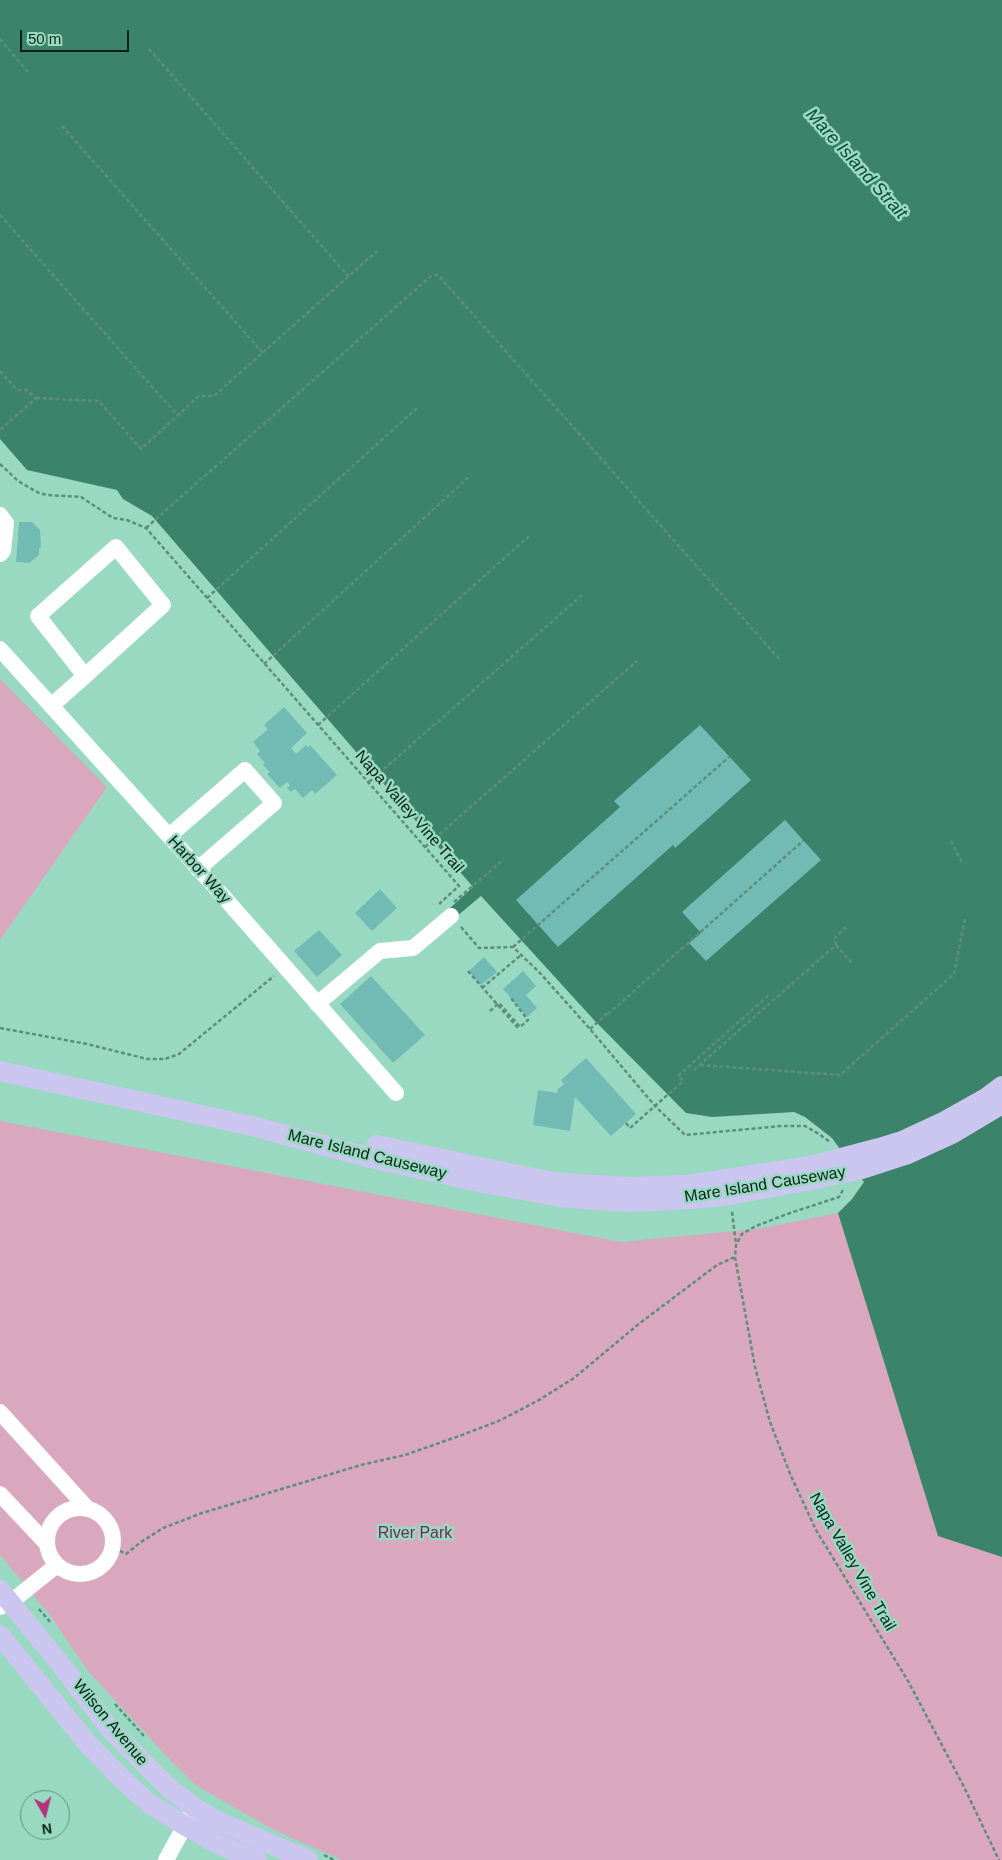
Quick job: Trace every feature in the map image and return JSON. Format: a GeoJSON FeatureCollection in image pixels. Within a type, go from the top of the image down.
{"type":"FeatureCollection","features":[{"type":"Feature","properties":{"kind":"main road","name":"Mare Island Causeway"},"geometry":{"type":"LineString","coordinates":[[0,1071],[252,1126],[413,1168],[516,1190],[593,1200],[655,1201],[730,1195],[813,1173],[857,1155],[902,1141],[959,1114],[1002,1086]]}},
{"type":"Feature","properties":{"kind":"main road","name":"Mare Island Causeway"},"geometry":{"type":"LineString","coordinates":[[252,1126],[339,1137],[527,1177],[597,1186],[627,1187],[688,1185],[813,1173],[885,1162],[952,1134],[1002,1104]]}},
{"type":"Feature","properties":{"kind":"main road","name":"Wilson Avenue"},"geometry":{"type":"LineString","coordinates":[[8,1598],[111,1730],[158,1778],[195,1808],[217,1820],[253,1837],[314,1856]]}},
{"type":"Feature","properties":{"kind":"main road","name":"Wilson Avenue"},"geometry":{"type":"LineString","coordinates":[[0,1635],[88,1743],[119,1776],[150,1804],[203,1836],[257,1860]]}},
{"type":"Feature","properties":{"kind":"street"},"geometry":{"type":"LineString","coordinates":[[0,515],[6,523],[3,551],[0,554]]}},
{"type":"Feature","properties":{"kind":"street"},"geometry":{"type":"LineString","coordinates":[[51,706],[85,676],[163,605],[116,547],[38,616],[85,676]]}},
{"type":"Feature","properties":{"kind":"street","name":"Harbor Way"},"geometry":{"type":"LineString","coordinates":[[0,649],[169,836],[396,1093]]}},
{"type":"Feature","properties":{"kind":"street"},"geometry":{"type":"LineString","coordinates":[[169,836],[245,770],[274,803],[198,869]]}},
{"type":"Feature","properties":{"kind":"street"},"geometry":{"type":"LineString","coordinates":[[317,1004],[380,951],[413,948],[448,912]]}},
{"type":"Feature","properties":{"kind":"street"},"geometry":{"type":"LineString","coordinates":[[0,1412],[87,1508]]}},
{"type":"Feature","properties":{"kind":"street"},"geometry":{"type":"LineString","coordinates":[[0,1494],[47,1544]]}},
{"type":"Feature","properties":{"kind":"street"},"geometry":{"type":"LineString","coordinates":[[72,1508],[87,1508],[100,1513],[108,1521],[114,1536],[114,1548],[107,1562],[95,1572],[76,1574],[68,1572],[57,1565],[49,1553],[47,1544],[48,1532],[58,1515],[72,1508]]}},
{"type":"Feature","properties":{"kind":"street"},"geometry":{"type":"LineString","coordinates":[[8,1598],[57,1565]]}},
{"type":"Feature","properties":{"kind":"street"},"geometry":{"type":"LineString","coordinates":[[166,1860],[195,1808]]}},
{"type":"Feature","properties":{"kind":"path"},"geometry":{"type":"LineString","coordinates":[[0,39],[28,72]]}},
{"type":"Feature","properties":{"kind":"path"},"geometry":{"type":"LineString","coordinates":[[148,49],[348,276]]}},
{"type":"Feature","properties":{"kind":"path"},"geometry":{"type":"LineString","coordinates":[[62,126],[263,353]]}},
{"type":"Feature","properties":{"kind":"path"},"geometry":{"type":"LineString","coordinates":[[0,215],[178,416]]}},
{"type":"Feature","properties":{"kind":"path"},"geometry":{"type":"LineString","coordinates":[[0,371],[17,390],[26,390],[36,398],[99,401],[141,449],[199,396],[214,396],[377,251]]}},
{"type":"Feature","properties":{"kind":"path"},"geometry":{"type":"LineString","coordinates":[[146,528],[431,276],[438,275],[780,660]]}},
{"type":"Feature","properties":{"kind":"path"},"geometry":{"type":"LineString","coordinates":[[0,430],[36,398]]}},
{"type":"Feature","properties":{"kind":"path"},"geometry":{"type":"LineString","coordinates":[[207,598],[417,408]]}},
{"type":"Feature","properties":{"kind":"path","name":"Napa Valley Vine Trail"},"geometry":{"type":"LineString","coordinates":[[0,464],[18,482],[39,493],[80,497],[113,518],[127,520],[146,528],[459,886],[440,902],[448,912]]}},
{"type":"Feature","properties":{"kind":"path"},"geometry":{"type":"LineString","coordinates":[[264,664],[471,475]]}},
{"type":"Feature","properties":{"kind":"path"},"geometry":{"type":"LineString","coordinates":[[318,725],[528,536]]}},
{"type":"Feature","properties":{"kind":"path"},"geometry":{"type":"LineString","coordinates":[[368,782],[582,595]]}},
{"type":"Feature","properties":{"kind":"path"},"geometry":{"type":"LineString","coordinates":[[425,847],[636,661]]}},
{"type":"Feature","properties":{"kind":"path"},"geometry":{"type":"LineString","coordinates":[[504,859],[472,886],[448,912],[479,948],[513,947],[729,756]]}},
{"type":"Feature","properties":{"kind":"path"},"geometry":{"type":"LineString","coordinates":[[590,1029],[803,841]]}},
{"type":"Feature","properties":{"kind":"path"},"geometry":{"type":"LineString","coordinates":[[951,841],[962,863]]}},
{"type":"Feature","properties":{"kind":"path"},"geometry":{"type":"LineString","coordinates":[[700,1065],[840,1075],[954,974],[965,919]]}},
{"type":"Feature","properties":{"kind":"path"},"geometry":{"type":"LineString","coordinates":[[846,927],[835,938],[836,945],[852,963]]}},
{"type":"Feature","properties":{"kind":"path"},"geometry":{"type":"LineString","coordinates":[[694,1070],[836,945]]}},
{"type":"Feature","properties":{"kind":"path"},"geometry":{"type":"LineString","coordinates":[[513,947],[540,973],[655,1106],[685,1135],[780,1126],[805,1126]]}},
{"type":"Feature","properties":{"kind":"path"},"geometry":{"type":"LineString","coordinates":[[482,988],[521,955]]}},
{"type":"Feature","properties":{"kind":"path"},"geometry":{"type":"LineString","coordinates":[[0,1028],[87,1044],[147,1059],[165,1059],[179,1054],[285,967]]}},
{"type":"Feature","properties":{"kind":"path"},"geometry":{"type":"LineString","coordinates":[[468,972],[520,1027],[528,1020],[511,998]]}},
{"type":"Feature","properties":{"kind":"path"},"geometry":{"type":"LineString","coordinates":[[626,1123],[630,1128],[683,1081],[678,1076],[769,994]]}},
{"type":"Feature","properties":{"kind":"path"},"geometry":{"type":"LineString","coordinates":[[490,1011],[498,1004]]}},
{"type":"Feature","properties":{"kind":"path"},"geometry":{"type":"LineString","coordinates":[[498,1004],[518,1028]]}},
{"type":"Feature","properties":{"kind":"path"},"geometry":{"type":"LineString","coordinates":[[608,1014],[613,1009]]}},
{"type":"Feature","properties":{"kind":"path"},"geometry":{"type":"LineString","coordinates":[[730,1195],[736,1245]]}},
{"type":"Feature","properties":{"kind":"path","name":"Napa Valley Vine Trail"},"geometry":{"type":"LineString","coordinates":[[114,1548],[126,1554],[163,1528],[202,1514],[361,1465],[405,1455],[462,1436],[501,1420],[539,1400],[574,1378],[640,1323],[717,1265],[735,1257],[755,1367],[770,1422],[791,1476],[816,1530],[908,1681],[963,1785],[999,1860]]}},
{"type":"Feature","properties":{"kind":"path"},"geometry":{"type":"LineString","coordinates":[[8,1598],[44,1613],[54,1628]]}},
{"type":"Feature","properties":{"kind":"path"},"geometry":{"type":"LineString","coordinates":[[113,1703],[145,1738]]}},
{"type":"Feature","properties":{"kind":"path"},"geometry":{"type":"LineString","coordinates":[[314,1856],[334,1860]]}},
{"type":"Feature","properties":{"kind":"green space"},"geometry":{"type":"Polygon","coordinates":[[[0,679],[107,787],[0,940],[0,679]]]}},
{"type":"Feature","properties":{"kind":"green space","name":"River Park"},"geometry":{"type":"Polygon","coordinates":[[[943,993],[1002,1413],[1002,1860],[342,1860],[276,1831],[197,1786],[173,1763],[88,1671],[49,1614],[0,1555],[0,1121],[621,1242],[757,1229],[838,1213],[852,1199],[864,1182],[832,1138],[805,1117],[943,993]]]}},
{"type":"Feature","properties":{"kind":"water","name":"Mare Island Strait"},"geometry":{"type":"Polygon","coordinates":[[[0,0],[1002,0],[1002,1557],[938,1536],[838,1213],[852,1199],[864,1182],[832,1138],[805,1117],[794,1112],[712,1117],[686,1113],[594,1020],[481,896],[456,917],[449,909],[473,887],[152,516],[123,499],[117,490],[27,470],[0,439],[0,0]]]}},
{"type":"Feature","properties":{"kind":"building"},"geometry":{"type":"Polygon","coordinates":[[[19,522],[32,522],[40,530],[41,548],[39,548],[39,555],[29,563],[16,562],[19,522]]]}},
{"type":"Feature","properties":{"kind":"building"},"geometry":{"type":"Polygon","coordinates":[[[284,707],[307,733],[291,748],[296,754],[306,745],[308,748],[310,745],[337,775],[315,794],[312,790],[303,798],[295,789],[291,792],[287,788],[290,785],[287,782],[280,788],[267,774],[270,772],[263,765],[265,763],[257,754],[260,751],[253,742],[268,729],[264,725],[284,707]]]}},
{"type":"Feature","properties":{"kind":"building"},"geometry":{"type":"Polygon","coordinates":[[[700,725],[751,780],[675,848],[673,845],[558,947],[516,900],[620,807],[614,801],[700,725]]]}},
{"type":"Feature","properties":{"kind":"building"},"geometry":{"type":"Polygon","coordinates":[[[785,820],[821,860],[706,961],[689,943],[701,933],[682,912],[785,820]]]}},
{"type":"Feature","properties":{"kind":"building"},"geometry":{"type":"Polygon","coordinates":[[[380,889],[397,908],[372,931],[355,913],[380,889]]]}},
{"type":"Feature","properties":{"kind":"building"},"geometry":{"type":"Polygon","coordinates":[[[319,930],[342,955],[317,977],[294,951],[319,930]]]}},
{"type":"Feature","properties":{"kind":"building"},"geometry":{"type":"Polygon","coordinates":[[[484,957],[497,972],[481,985],[469,971],[484,957]]]}},
{"type":"Feature","properties":{"kind":"building"},"geometry":{"type":"Polygon","coordinates":[[[523,971],[536,986],[526,995],[537,1008],[527,1017],[503,989],[523,971]]]}},
{"type":"Feature","properties":{"kind":"building"},"geometry":{"type":"Polygon","coordinates":[[[371,976],[425,1035],[393,1063],[340,1004],[371,976]]]}},
{"type":"Feature","properties":{"kind":"building"},"geometry":{"type":"Polygon","coordinates":[[[586,1058],[636,1114],[611,1136],[575,1097],[570,1131],[533,1125],[538,1090],[557,1093],[558,1089],[564,1084],[561,1080],[586,1058]]]}}]}
